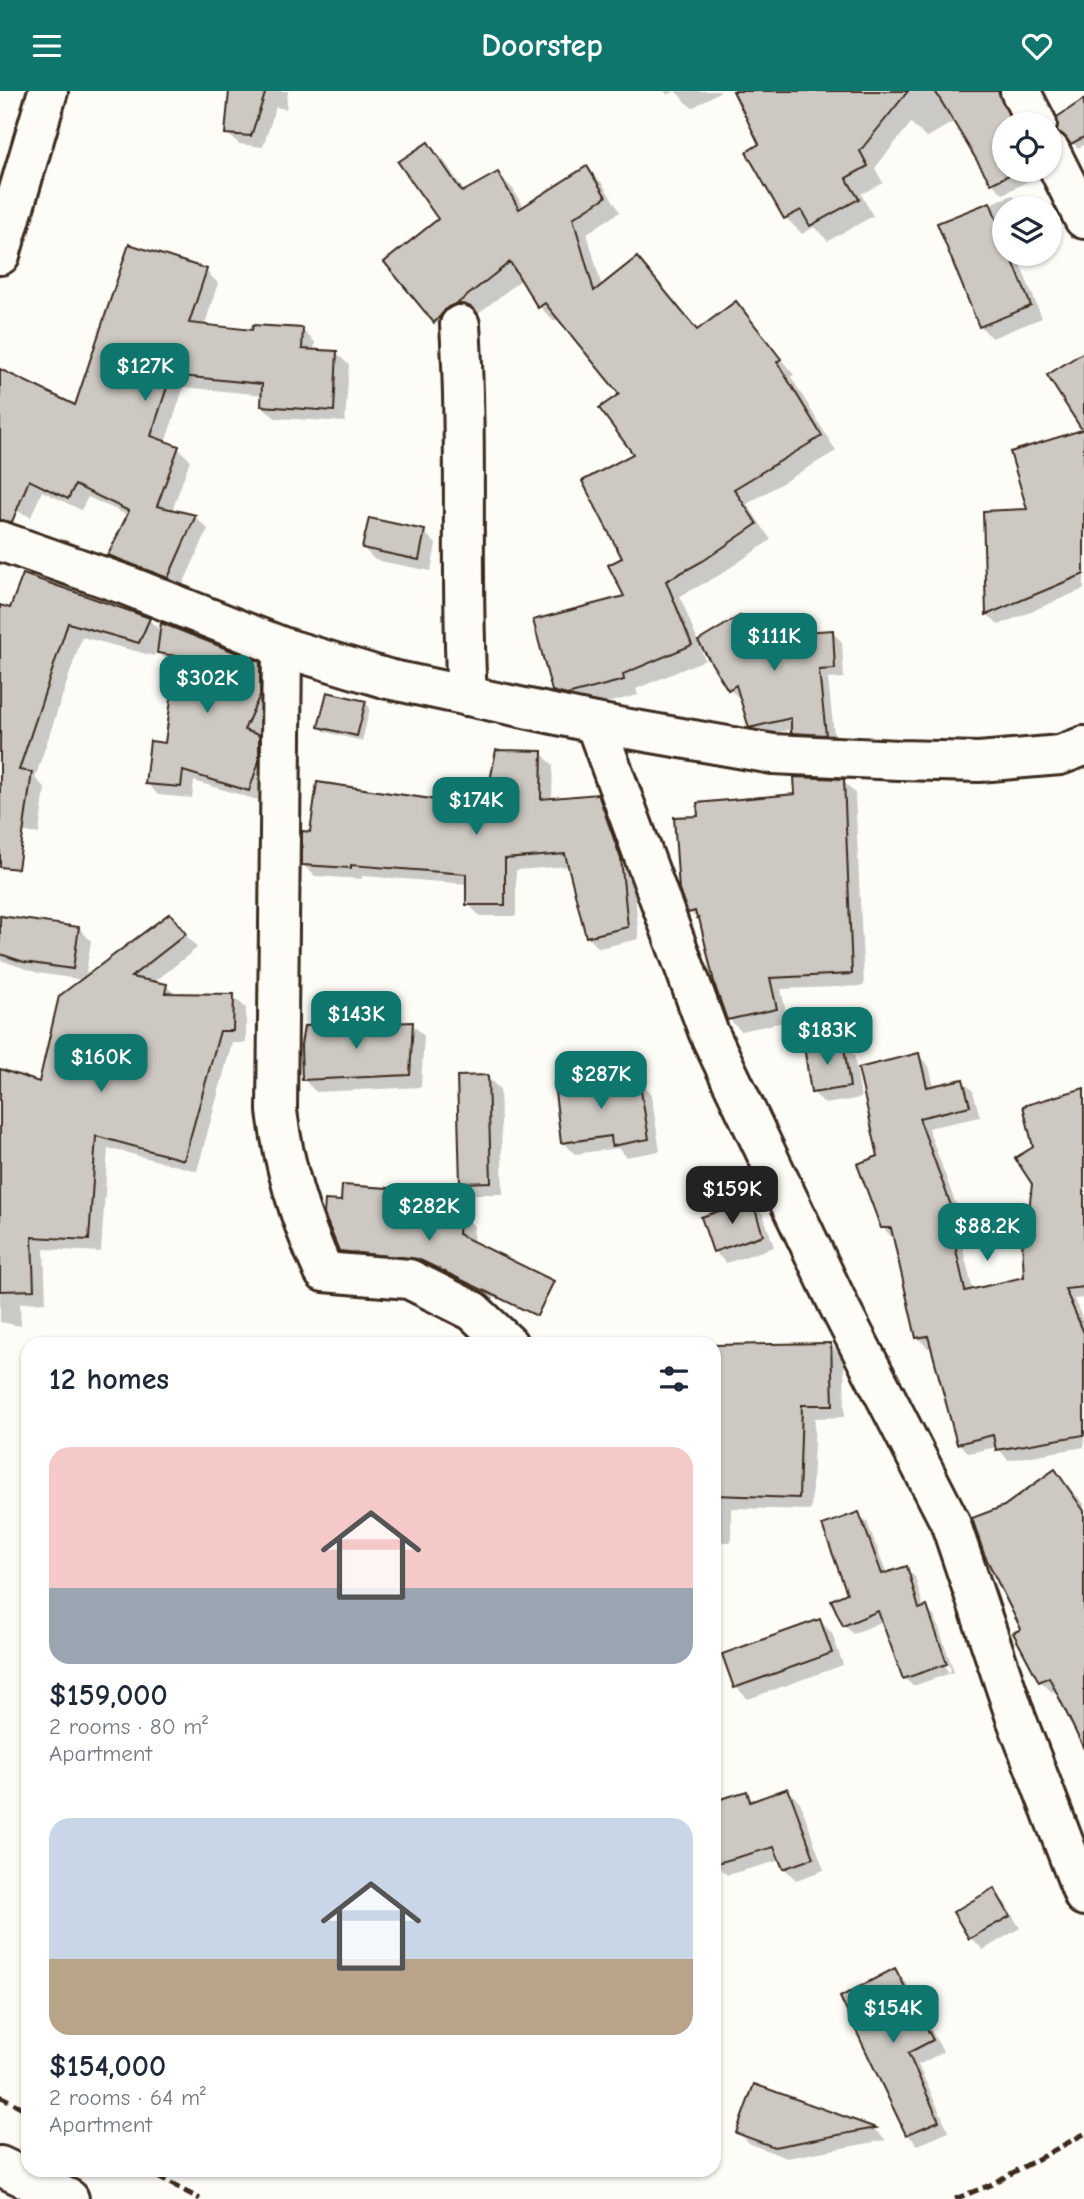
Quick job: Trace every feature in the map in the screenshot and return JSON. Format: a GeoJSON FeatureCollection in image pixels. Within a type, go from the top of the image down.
{"type":"FeatureCollection","features":[{"type":"Feature","properties":{"kind":"street"},"geometry":{"type":"LineString","coordinates":[[0,255],[48,91]]}},
{"type":"Feature","properties":{"kind":"street"},"geometry":{"type":"LineString","coordinates":[[1020,91],[1031,112]]}},
{"type":"Feature","properties":{"kind":"street"},"geometry":{"type":"LineString","coordinates":[[1062,175],[1084,219]]}},
{"type":"Feature","properties":{"kind":"street"},"geometry":{"type":"LineString","coordinates":[[460,325],[465,405],[462,596],[467,696]]}},
{"type":"Feature","properties":{"kind":"street"},"geometry":{"type":"LineString","coordinates":[[2,545],[126,585],[282,647],[388,679],[594,723],[773,754],[899,760],[979,762],[1060,755],[1084,746]]}},
{"type":"Feature","properties":{"kind":"street"},"geometry":{"type":"LineString","coordinates":[[282,647],[277,1111],[281,1144],[301,1221],[324,1272],[409,1279],[473,1311],[501,1337]]}},
{"type":"Feature","properties":{"kind":"street"},"geometry":{"type":"LineString","coordinates":[[594,723],[708,1031],[840,1308],[950,1522],[1016,1718],[1084,1896]]}},
{"type":"Feature","properties":{"kind":"street"},"geometry":{"type":"LineString","coordinates":[[0,2166],[21,2176]]}},
{"type":"Feature","properties":{"kind":"street"},"geometry":{"type":"LineString","coordinates":[[23,2177],[69,2199]]}},
{"type":"Feature","properties":{"kind":"building"},"geometry":{"type":"Polygon","coordinates":[[[229,91],[266,91],[251,136],[225,134],[229,91]]]}},
{"type":"Feature","properties":{"kind":"building"},"geometry":{"type":"Polygon","coordinates":[[[733,91],[908,91],[860,151],[868,166],[846,178],[859,199],[810,226],[801,210],[784,219],[746,152],[759,144],[733,91]]]}},
{"type":"Feature","properties":{"kind":"building"},"geometry":{"type":"Polygon","coordinates":[[[935,91],[998,91],[1008,112],[992,112],[992,182],[995,182],[991,184],[935,91]]]}},
{"type":"Feature","properties":{"kind":"building"},"geometry":{"type":"Polygon","coordinates":[[[1084,99],[1084,137],[1071,144],[1062,136],[1062,114],[1084,99]]]}},
{"type":"Feature","properties":{"kind":"building"},"geometry":{"type":"Polygon","coordinates":[[[428,142],[462,192],[498,172],[519,209],[587,166],[606,197],[573,218],[594,291],[637,257],[697,330],[736,301],[781,359],[777,362],[822,436],[734,489],[757,524],[703,561],[666,581],[692,645],[623,674],[624,680],[567,695],[552,691],[533,620],[624,596],[608,565],[622,558],[582,481],[633,454],[599,408],[619,394],[545,303],[538,308],[510,262],[458,303],[448,307],[434,323],[384,262],[438,219],[398,162],[428,142]]]}},
{"type":"Feature","properties":{"kind":"building"},"geometry":{"type":"Polygon","coordinates":[[[990,202],[992,266],[1015,266],[1031,306],[979,327],[937,223],[990,202]]]}},
{"type":"Feature","properties":{"kind":"building"},"geometry":{"type":"Polygon","coordinates":[[[129,244],[207,269],[189,323],[252,330],[253,325],[303,328],[302,349],[337,351],[334,411],[261,406],[262,384],[171,375],[151,436],[179,446],[157,506],[196,515],[168,578],[108,555],[129,511],[75,485],[68,499],[29,480],[12,522],[0,520],[0,369],[75,405],[129,244]]]}},
{"type":"Feature","properties":{"kind":"building"},"geometry":{"type":"Polygon","coordinates":[[[1084,352],[1084,574],[986,615],[983,511],[1027,509],[1010,452],[1082,430],[1047,375],[1084,352]]]}},
{"type":"Feature","properties":{"kind":"building"},"geometry":{"type":"Polygon","coordinates":[[[369,518],[425,530],[419,560],[362,548],[369,518]]]}},
{"type":"Feature","properties":{"kind":"building"},"geometry":{"type":"Polygon","coordinates":[[[23,574],[150,618],[139,643],[68,623],[19,770],[32,772],[18,869],[0,867],[0,605],[10,608],[23,574]]]}},
{"type":"Feature","properties":{"kind":"building"},"geometry":{"type":"Polygon","coordinates":[[[741,615],[753,635],[833,630],[835,669],[819,670],[826,735],[791,733],[791,718],[749,728],[736,685],[728,690],[698,641],[741,615]]]}},
{"type":"Feature","properties":{"kind":"building"},"geometry":{"type":"Polygon","coordinates":[[[161,623],[260,662],[260,695],[244,730],[259,735],[259,761],[249,791],[183,771],[181,787],[145,784],[150,741],[165,743],[177,656],[157,653],[161,623]]]}},
{"type":"Feature","properties":{"kind":"building"},"geometry":{"type":"Polygon","coordinates":[[[327,692],[366,701],[357,736],[318,727],[327,692]]]}},
{"type":"Feature","properties":{"kind":"building"},"geometry":{"type":"Polygon","coordinates":[[[496,750],[542,751],[541,799],[598,794],[621,859],[628,927],[586,937],[565,854],[505,859],[505,905],[466,905],[466,874],[351,865],[351,868],[302,865],[302,831],[310,832],[317,782],[485,807],[496,750]]]}},
{"type":"Feature","properties":{"kind":"building"},"geometry":{"type":"Polygon","coordinates":[[[794,777],[844,779],[852,974],[770,978],[777,1009],[727,1020],[715,986],[699,918],[695,911],[688,913],[679,890],[674,817],[698,816],[697,803],[795,794],[794,777]]]}},
{"type":"Feature","properties":{"kind":"building"},"geometry":{"type":"Polygon","coordinates":[[[170,913],[186,934],[131,977],[167,984],[165,993],[234,994],[233,1031],[220,1031],[184,1160],[96,1136],[89,1240],[32,1237],[34,1290],[0,1291],[0,1069],[39,1082],[59,996],[170,913]]]}},
{"type":"Feature","properties":{"kind":"building"},"geometry":{"type":"Polygon","coordinates":[[[0,916],[79,927],[73,969],[24,962],[0,954],[0,916]]]}},
{"type":"Feature","properties":{"kind":"building"},"geometry":{"type":"Polygon","coordinates":[[[413,1022],[410,1075],[302,1080],[301,1045],[304,1026],[413,1022]]]}},
{"type":"Feature","properties":{"kind":"building"},"geometry":{"type":"Polygon","coordinates":[[[843,1040],[850,1087],[811,1093],[804,1046],[843,1040]]]}},
{"type":"Feature","properties":{"kind":"building"},"geometry":{"type":"Polygon","coordinates":[[[919,1053],[927,1087],[963,1079],[970,1106],[919,1118],[953,1211],[948,1213],[965,1291],[1024,1277],[1021,1220],[1028,1220],[1032,1184],[1015,1158],[1033,1147],[1023,1106],[1084,1088],[1084,1287],[1065,1289],[1084,1333],[1084,1435],[996,1450],[993,1435],[957,1444],[928,1336],[916,1338],[891,1228],[881,1228],[857,1164],[878,1156],[858,1068],[919,1053]]]}},
{"type":"Feature","properties":{"kind":"building"},"geometry":{"type":"Polygon","coordinates":[[[488,1075],[491,1182],[460,1183],[457,1076],[488,1075]]]}},
{"type":"Feature","properties":{"kind":"building"},"geometry":{"type":"Polygon","coordinates":[[[593,1078],[594,1085],[639,1079],[649,1139],[612,1146],[611,1136],[561,1143],[554,1083],[593,1078]]]}},
{"type":"Feature","properties":{"kind":"building"},"geometry":{"type":"Polygon","coordinates":[[[342,1185],[403,1189],[402,1206],[460,1209],[458,1234],[554,1281],[537,1316],[418,1259],[339,1251],[324,1214],[325,1200],[341,1201],[342,1185]]]}},
{"type":"Feature","properties":{"kind":"building"},"geometry":{"type":"Polygon","coordinates":[[[752,1200],[763,1235],[713,1252],[701,1217],[752,1200]]]}},
{"type":"Feature","properties":{"kind":"building"},"geometry":{"type":"Polygon","coordinates":[[[831,1343],[833,1405],[802,1405],[799,1498],[721,1495],[721,1345],[831,1343]]]}},
{"type":"Feature","properties":{"kind":"building"},"geometry":{"type":"Polygon","coordinates":[[[1055,1469],[1084,1511],[1084,1749],[1049,1677],[1039,1682],[1013,1633],[1021,1629],[984,1554],[972,1518],[1004,1506],[1055,1469]]]}},
{"type":"Feature","properties":{"kind":"building"},"geometry":{"type":"Polygon","coordinates":[[[859,1512],[882,1574],[907,1566],[919,1609],[927,1606],[947,1664],[903,1679],[878,1611],[843,1626],[831,1600],[847,1593],[822,1525],[859,1512]]]}},
{"type":"Feature","properties":{"kind":"building"},"geometry":{"type":"Polygon","coordinates":[[[820,1619],[832,1653],[734,1688],[722,1654],[820,1619]]]}},
{"type":"Feature","properties":{"kind":"building"},"geometry":{"type":"Polygon","coordinates":[[[788,1788],[814,1858],[783,1869],[774,1847],[721,1862],[721,1799],[747,1791],[750,1802],[788,1788]]]}},
{"type":"Feature","properties":{"kind":"building"},"geometry":{"type":"Polygon","coordinates":[[[994,1888],[1010,1916],[969,1939],[953,1912],[994,1888]]]}},
{"type":"Feature","properties":{"kind":"building"},"geometry":{"type":"Polygon","coordinates":[[[895,1968],[933,2040],[908,2053],[939,2121],[906,2135],[840,1997],[895,1968]]]}},
{"type":"Feature","properties":{"kind":"building"},"geometry":{"type":"Polygon","coordinates":[[[754,2084],[876,2128],[774,2147],[736,2133],[754,2084]]]}},
{"type":"Feature","properties":{"kind":"railway"},"geometry":{"type":"LineString","coordinates":[[0,2096],[21,2107]]}},
{"type":"Feature","properties":{"kind":"railway"},"geometry":{"type":"LineString","coordinates":[[955,2199],[990,2185],[1084,2134]]}},
{"type":"Feature","properties":{"kind":"railway"},"geometry":{"type":"LineString","coordinates":[[158,2177],[200,2199]]}}]}
